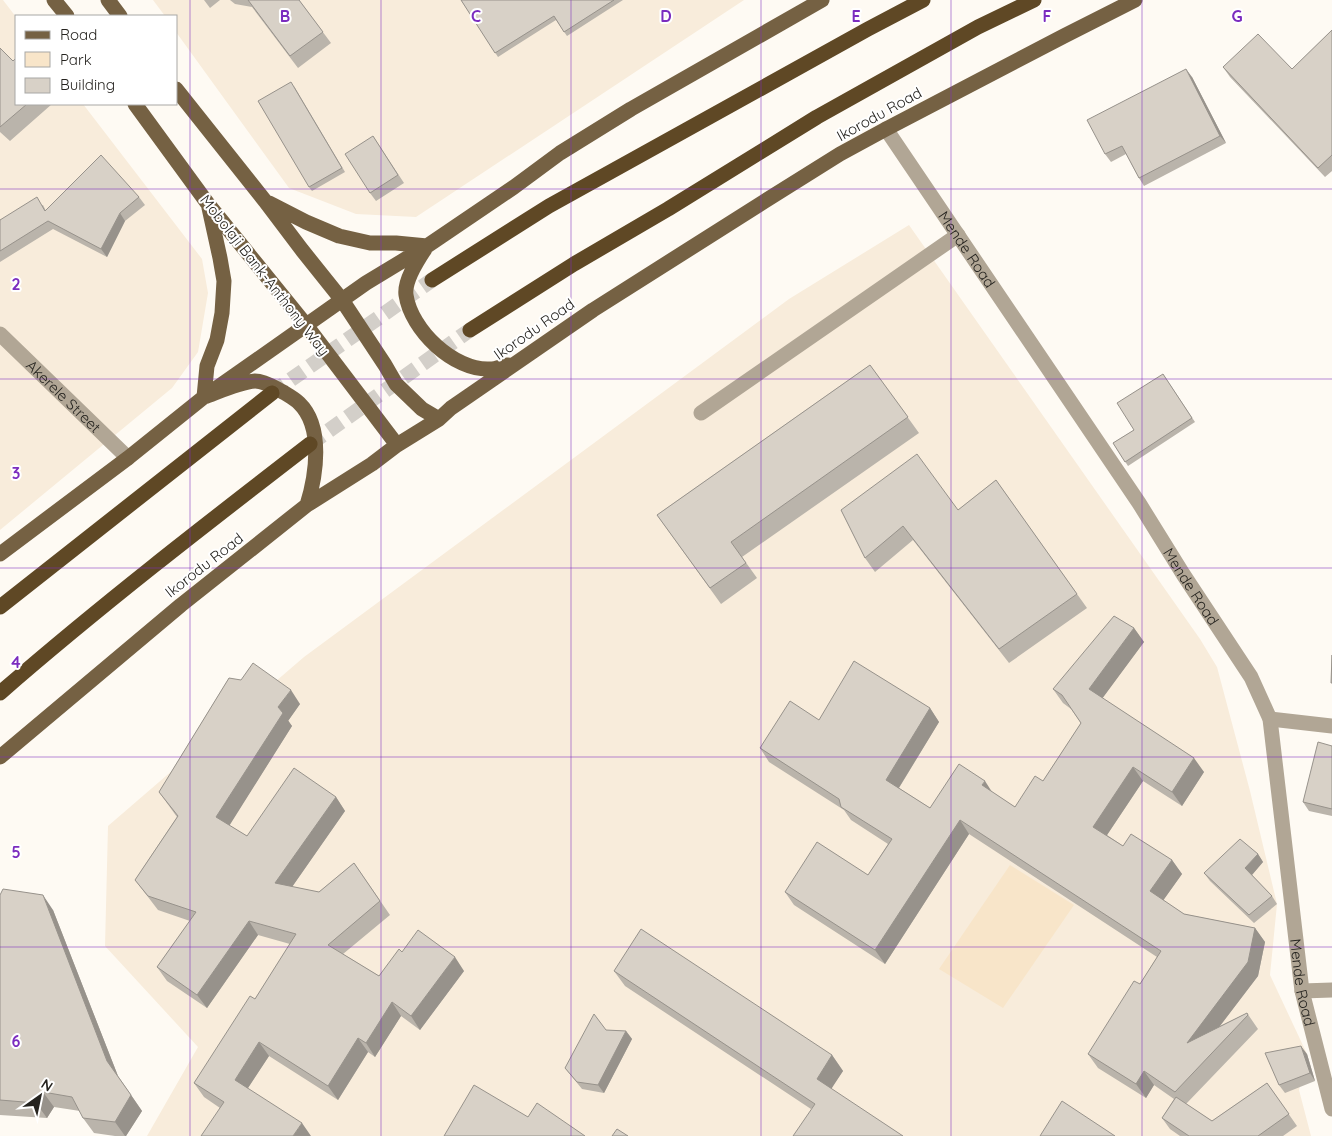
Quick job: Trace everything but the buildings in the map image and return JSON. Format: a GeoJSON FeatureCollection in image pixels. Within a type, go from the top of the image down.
{"type":"FeatureCollection","features":[{"type":"Feature","properties":{"kind":"highway"},"geometry":{"type":"LineString","coordinates":[[432,280],[549,206],[923,0]]}},
{"type":"Feature","properties":{"kind":"highway","name":"Ikorodu Road"},"geometry":{"type":"LineString","coordinates":[[470,330],[574,264],[668,209],[817,117],[978,28],[1034,0]]}},
{"type":"Feature","properties":{"kind":"highway"},"geometry":{"type":"LineString","coordinates":[[0,607],[272,393]]}},
{"type":"Feature","properties":{"kind":"highway","name":"Ikorodu Road"},"geometry":{"type":"LineString","coordinates":[[0,693],[57,643],[193,534],[310,444]]}},
{"type":"Feature","properties":{"kind":"main road"},"geometry":{"type":"LineString","coordinates":[[54,0],[66,15]]}},
{"type":"Feature","properties":{"kind":"main road"},"geometry":{"type":"LineString","coordinates":[[108,0],[119,15]]}},
{"type":"Feature","properties":{"kind":"main road"},"geometry":{"type":"LineString","coordinates":[[0,554],[128,458],[204,397],[371,280],[427,246],[514,187],[560,153],[709,63],[822,0]]}},
{"type":"Feature","properties":{"kind":"main road","name":"Ikorodu Road"},"geometry":{"type":"LineString","coordinates":[[0,757],[181,605],[308,505],[439,419],[451,408],[593,310],[840,154],[1055,40],[1135,0]]}},
{"type":"Feature","properties":{"kind":"main road"},"geometry":{"type":"LineString","coordinates":[[178,92],[342,300],[396,384],[422,409],[439,419]]}},
{"type":"Feature","properties":{"kind":"main road","name":"Mobolaji Bank-Anthony Way"},"geometry":{"type":"LineString","coordinates":[[136,105],[208,204],[306,325],[397,445]]}},
{"type":"Feature","properties":{"kind":"main road"},"geometry":{"type":"LineString","coordinates":[[264,201],[339,236],[370,243],[427,246]]}},
{"type":"Feature","properties":{"kind":"main road"},"geometry":{"type":"LineString","coordinates":[[204,397],[207,366],[217,340],[222,313],[224,281],[208,204]]}},
{"type":"Feature","properties":{"kind":"main road"},"geometry":{"type":"LineString","coordinates":[[427,246],[411,271],[405,294],[411,312],[422,330],[439,349],[454,359],[473,367],[490,369],[516,363]]}},
{"type":"Feature","properties":{"kind":"main road"},"geometry":{"type":"LineString","coordinates":[[204,397],[234,386],[256,381],[272,386],[299,403],[312,426],[316,455],[308,505]]}},
{"type":"Feature","properties":{"kind":"street","name":"Mende Road"},"geometry":{"type":"LineString","coordinates":[[886,129],[1138,503],[1251,677],[1270,719],[1302,991],[1332,1109]]}},
{"type":"Feature","properties":{"kind":"street"},"geometry":{"type":"LineString","coordinates":[[701,414],[958,235]]}},
{"type":"Feature","properties":{"kind":"street","name":"Akerele Street"},"geometry":{"type":"LineString","coordinates":[[0,334],[128,458]]}},
{"type":"Feature","properties":{"kind":"street"},"geometry":{"type":"LineString","coordinates":[[1270,719],[1332,726]]}},
{"type":"Feature","properties":{"kind":"street"},"geometry":{"type":"LineString","coordinates":[[1302,991],[1332,990]]}},
{"type":"Feature","properties":{"kind":"shaded area"},"geometry":{"type":"Polygon","coordinates":[[[0,0],[3,0],[15,16],[15,105],[84,105],[202,259],[208,293],[198,352],[172,388],[0,530],[0,0]]]}},
{"type":"Feature","properties":{"kind":"shaded area"},"geometry":{"type":"Polygon","coordinates":[[[153,0],[744,0],[416,217],[356,214],[289,188],[178,35],[178,15],[164,15],[153,0]]]}},
{"type":"Feature","properties":{"kind":"shaded area"},"geometry":{"type":"Polygon","coordinates":[[[909,225],[1200,639],[1217,667],[1250,791],[1277,904],[1270,975],[1307,1054],[1299,1090],[1311,1136],[147,1136],[198,1047],[105,946],[108,826],[304,657],[789,299],[909,225]]]}},
{"type":"Feature","properties":{"kind":"green space"},"geometry":{"type":"Polygon","coordinates":[[[1010,865],[1074,905],[1003,1008],[939,969],[1010,865]]]}},
{"type":"Feature","properties":{"kind":"tunnel"},"geometry":{"type":"LineString","coordinates":[[272,393],[432,280]]}},
{"type":"Feature","properties":{"kind":"tunnel"},"geometry":{"type":"LineString","coordinates":[[310,444],[470,330]]}}]}
